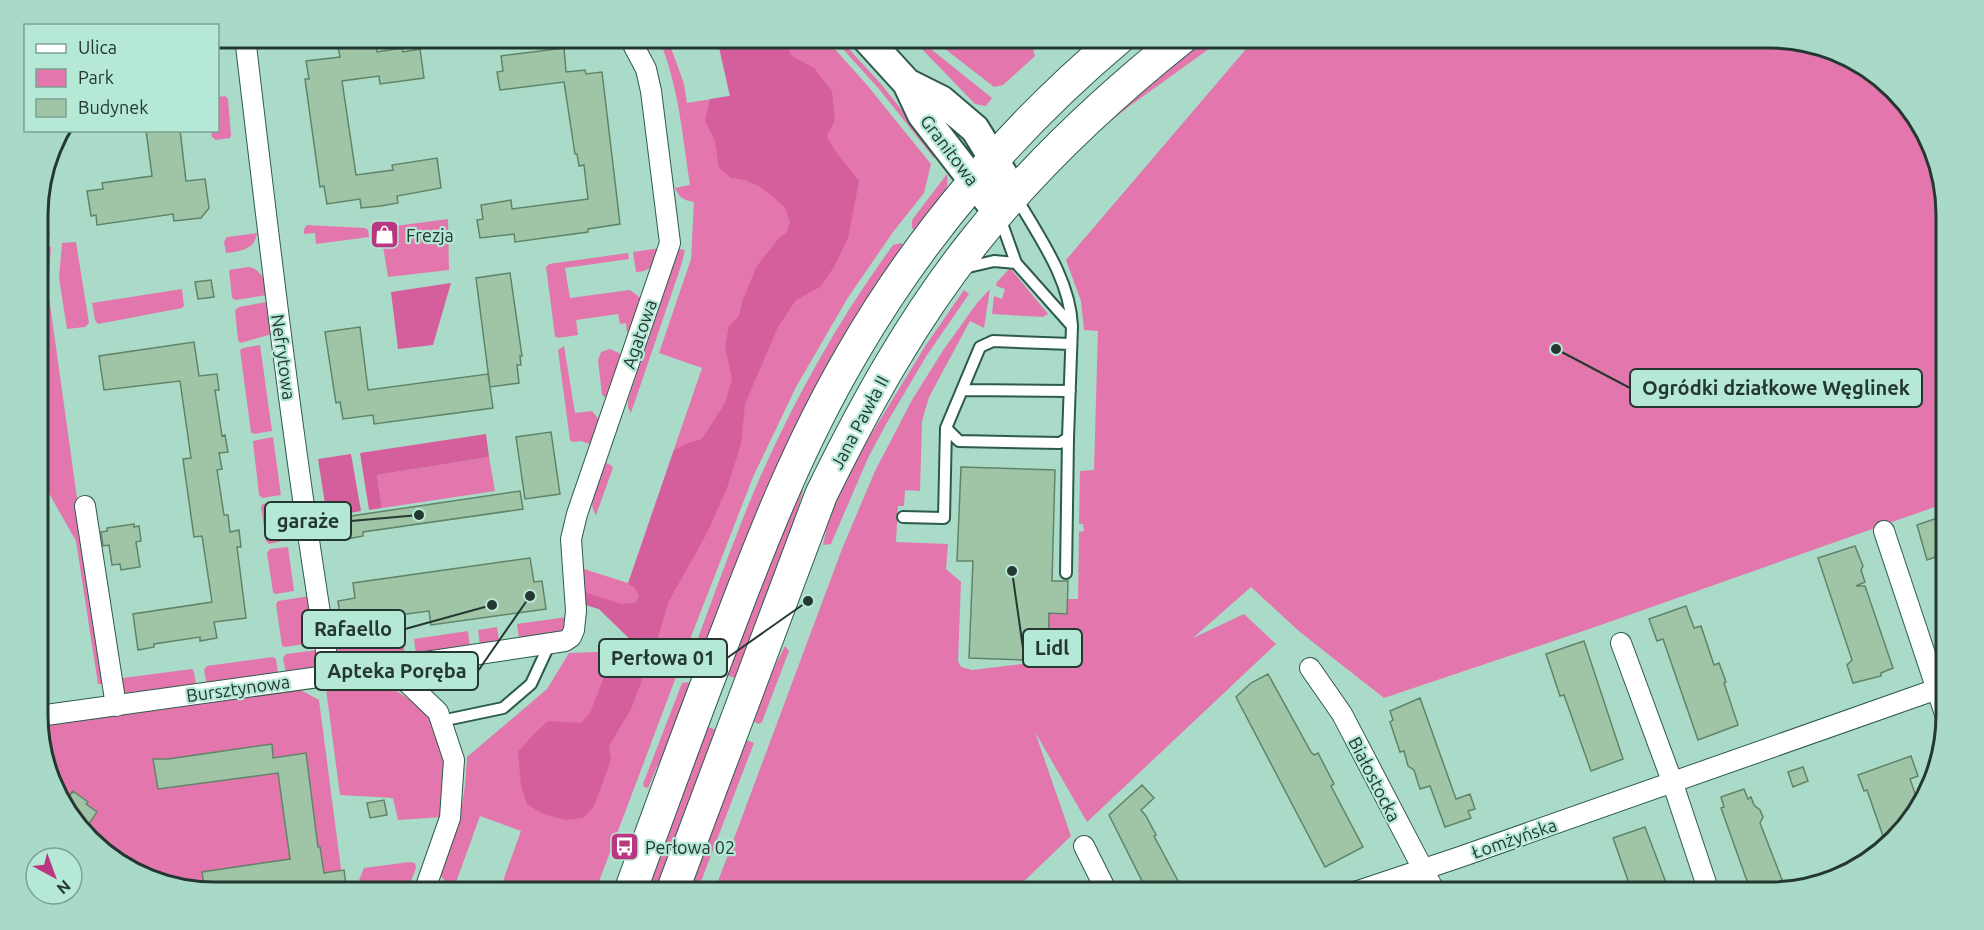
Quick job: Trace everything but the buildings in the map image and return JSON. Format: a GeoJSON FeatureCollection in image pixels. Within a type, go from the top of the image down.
{"type":"FeatureCollection","features":[{"type":"Feature","properties":{"kind":"main road"},"geometry":{"type":"LineString","coordinates":[[634,882],[756,555],[808,436],[853,352],[922,248],[984,172],[1026,125],[1109,48]]}},
{"type":"Feature","properties":{"kind":"main road","name":"Jana Pawła II"},"geometry":{"type":"LineString","coordinates":[[676,882],[821,495],[878,385],[952,271],[1007,203],[1101,106],[1171,48]]}},
{"type":"Feature","properties":{"kind":"street","name":"Nefrytowa"},"geometry":{"type":"LineString","coordinates":[[246,48],[267,228],[309,543],[330,675]]}},
{"type":"Feature","properties":{"kind":"street","name":"Agatowa"},"geometry":{"type":"LineString","coordinates":[[574,630],[576,611],[571,539],[595,461],[670,243],[651,91],[646,69],[634,48]]}},
{"type":"Feature","properties":{"kind":"street","name":"Granitowa"},"geometry":{"type":"LineString","coordinates":[[874,48],[907,83],[922,115],[984,172],[1007,203]]}},
{"type":"Feature","properties":{"kind":"street","name":"Granitowa"},"geometry":{"type":"LineString","coordinates":[[907,83],[941,99],[975,129],[984,172]]}},
{"type":"Feature","properties":{"kind":"street"},"geometry":{"type":"LineString","coordinates":[[975,129],[998,131],[1026,125]]}},
{"type":"Feature","properties":{"kind":"street"},"geometry":{"type":"LineString","coordinates":[[85,506],[116,706]]}},
{"type":"Feature","properties":{"kind":"street"},"geometry":{"type":"LineString","coordinates":[[1884,531],[1936,686]]}},
{"type":"Feature","properties":{"kind":"street","name":"Bursztynowa"},"geometry":{"type":"LineString","coordinates":[[48,715],[550,643],[571,637],[574,630]]}},
{"type":"Feature","properties":{"kind":"street"},"geometry":{"type":"LineString","coordinates":[[1621,643],[1706,882]]}},
{"type":"Feature","properties":{"kind":"street"},"geometry":{"type":"LineString","coordinates":[[391,667],[438,712],[454,760],[450,818],[428,882]]}},
{"type":"Feature","properties":{"kind":"street","name":"Białostocka"},"geometry":{"type":"LineString","coordinates":[[1310,668],[1342,714],[1430,882]]}},
{"type":"Feature","properties":{"kind":"street","name":"Łomżyńska"},"geometry":{"type":"LineString","coordinates":[[1383,882],[1936,689]]}},
{"type":"Feature","properties":{"kind":"street"},"geometry":{"type":"LineString","coordinates":[[1084,846],[1102,882]]}},
{"type":"Feature","properties":{"kind":"lane"},"geometry":{"type":"LineString","coordinates":[[1007,203],[1016,263],[1072,326]]}},
{"type":"Feature","properties":{"kind":"lane"},"geometry":{"type":"LineString","coordinates":[[1007,203],[1063,282],[1071,307],[1066,573]]}},
{"type":"Feature","properties":{"kind":"lane"},"geometry":{"type":"LineString","coordinates":[[952,271],[994,261],[1016,263]]}},
{"type":"Feature","properties":{"kind":"lane"},"geometry":{"type":"LineString","coordinates":[[903,517],[944,518],[946,428],[980,347],[993,341],[1071,344]]}},
{"type":"Feature","properties":{"kind":"lane"},"geometry":{"type":"LineString","coordinates":[[962,390],[1070,391]]}},
{"type":"Feature","properties":{"kind":"lane"},"geometry":{"type":"LineString","coordinates":[[946,428],[959,441],[1060,443],[1068,438]]}},
{"type":"Feature","properties":{"kind":"lane"},"geometry":{"type":"LineString","coordinates":[[441,721],[504,708],[531,684],[550,643]]}},
{"type":"Feature","properties":{"kind":"green space"},"geometry":{"type":"Polygon","coordinates":[[[671,48],[684,84],[687,103],[730,96],[719,48],[834,48],[931,164],[924,193],[893,232],[847,299],[796,387],[753,477],[682,660],[633,642],[599,609],[586,605],[583,572],[584,569],[628,583],[702,368],[659,353],[691,259],[694,202],[682,198],[675,188],[690,185],[677,99],[663,49],[671,48]]]}},
{"type":"Feature","properties":{"kind":"green space"},"geometry":{"type":"Polygon","coordinates":[[[842,48],[848,48],[881,84],[941,159],[934,158],[879,89],[842,48]]]}},
{"type":"Feature","properties":{"kind":"green space"},"geometry":{"type":"Polygon","coordinates":[[[921,48],[930,48],[992,98],[986,106],[975,104],[921,48]]]}},
{"type":"Feature","properties":{"kind":"green space"},"geometry":{"type":"Polygon","coordinates":[[[944,48],[1033,48],[1035,56],[1003,85],[994,87],[944,48]]]}},
{"type":"Feature","properties":{"kind":"green space"},"geometry":{"type":"Polygon","coordinates":[[[1192,48],[1210,48],[1131,105],[1079,146],[1192,48]]]}},
{"type":"Feature","properties":{"kind":"green space"},"geometry":{"type":"Polygon","coordinates":[[[1247,48],[1780,48],[1802,51],[1853,70],[1887,97],[1914,131],[1930,172],[1935,193],[1936,215],[1936,507],[1595,627],[1384,698],[1300,632],[1251,587],[1193,638],[1244,614],[1276,644],[1087,822],[1035,732],[1071,836],[1023,882],[718,882],[842,549],[875,471],[912,400],[944,349],[990,289],[984,328],[970,321],[929,397],[922,421],[920,491],[905,490],[904,506],[898,506],[896,542],[948,544],[946,569],[961,582],[958,661],[961,667],[972,670],[1048,661],[1049,613],[1067,614],[1068,599],[1078,599],[1079,532],[1084,531],[1083,524],[1079,524],[1080,471],[1094,470],[1098,331],[1084,330],[1081,301],[1066,260],[1247,48]]]}},
{"type":"Feature","properties":{"kind":"green space"},"geometry":{"type":"Polygon","coordinates":[[[225,96],[228,99],[231,135],[230,138],[216,140],[212,137],[211,132],[219,132],[219,97],[225,96]]]}},
{"type":"Feature","properties":{"kind":"green space"},"geometry":{"type":"Polygon","coordinates":[[[947,174],[946,192],[943,199],[920,234],[912,228],[912,220],[947,174]]]}},
{"type":"Feature","properties":{"kind":"green space"},"geometry":{"type":"Polygon","coordinates":[[[448,219],[449,270],[388,277],[380,228],[448,219]]]}},
{"type":"Feature","properties":{"kind":"green space"},"geometry":{"type":"Polygon","coordinates":[[[307,225],[365,228],[368,230],[369,237],[316,244],[315,233],[304,234],[307,225]]]}},
{"type":"Feature","properties":{"kind":"green space"},"geometry":{"type":"Polygon","coordinates":[[[257,233],[256,239],[250,246],[226,253],[224,242],[227,237],[257,233]]]}},
{"type":"Feature","properties":{"kind":"green space"},"geometry":{"type":"Polygon","coordinates":[[[76,242],[89,323],[85,327],[67,329],[59,278],[62,243],[76,242]]]}},
{"type":"Feature","properties":{"kind":"green space"},"geometry":{"type":"Polygon","coordinates":[[[901,243],[908,249],[703,667],[691,663],[690,660],[740,526],[787,420],[854,301],[893,245],[901,243]]]}},
{"type":"Feature","properties":{"kind":"green space"},"geometry":{"type":"Polygon","coordinates":[[[48,247],[51,247],[48,290],[48,247]]]}},
{"type":"Feature","properties":{"kind":"green space"},"geometry":{"type":"Polygon","coordinates":[[[661,248],[650,268],[636,272],[633,252],[661,248]]]}},
{"type":"Feature","properties":{"kind":"green space"},"geometry":{"type":"Polygon","coordinates":[[[679,249],[685,250],[681,266],[631,413],[628,400],[679,249]]]}},
{"type":"Feature","properties":{"kind":"green space"},"geometry":{"type":"Polygon","coordinates":[[[628,253],[629,259],[565,268],[570,298],[630,290],[642,299],[630,330],[627,332],[626,323],[620,324],[618,314],[576,320],[578,335],[558,338],[555,336],[546,267],[549,264],[628,253]]]}},
{"type":"Feature","properties":{"kind":"green space"},"geometry":{"type":"Polygon","coordinates":[[[248,267],[260,273],[267,295],[236,300],[232,298],[229,270],[248,267]]]}},
{"type":"Feature","properties":{"kind":"green space"},"geometry":{"type":"Polygon","coordinates":[[[1010,268],[1048,314],[1043,317],[992,314],[994,296],[1002,299],[1005,289],[996,286],[997,282],[1010,268]]]}},
{"type":"Feature","properties":{"kind":"green space"},"geometry":{"type":"Polygon","coordinates":[[[182,289],[184,306],[182,308],[98,324],[95,320],[92,303],[182,289]]]}},
{"type":"Feature","properties":{"kind":"green space"},"geometry":{"type":"Polygon","coordinates":[[[48,290],[103,684],[98,684],[76,541],[48,492],[48,290]]]}},
{"type":"Feature","properties":{"kind":"green space"},"geometry":{"type":"Polygon","coordinates":[[[964,290],[969,294],[927,355],[868,458],[831,544],[823,545],[831,508],[848,472],[926,345],[964,290]]]}},
{"type":"Feature","properties":{"kind":"green space"},"geometry":{"type":"Polygon","coordinates":[[[267,302],[272,334],[240,343],[235,310],[239,307],[267,302]]]}},
{"type":"Feature","properties":{"kind":"green space"},"geometry":{"type":"Polygon","coordinates":[[[260,345],[272,431],[254,434],[251,432],[240,350],[260,345]]]}},
{"type":"Feature","properties":{"kind":"green space"},"geometry":{"type":"Polygon","coordinates":[[[564,346],[575,413],[592,411],[600,421],[592,445],[570,440],[558,350],[564,346]]]}},
{"type":"Feature","properties":{"kind":"green space"},"geometry":{"type":"Polygon","coordinates":[[[610,349],[619,353],[622,358],[606,398],[602,395],[598,360],[601,352],[610,349]]]}},
{"type":"Feature","properties":{"kind":"green space"},"geometry":{"type":"Polygon","coordinates":[[[273,437],[281,495],[262,498],[259,495],[253,441],[273,437]]]}},
{"type":"Feature","properties":{"kind":"green space"},"geometry":{"type":"Polygon","coordinates":[[[489,457],[495,491],[382,508],[377,475],[489,457]]]}},
{"type":"Feature","properties":{"kind":"green space"},"geometry":{"type":"Polygon","coordinates":[[[606,463],[613,468],[596,515],[592,503],[593,496],[606,463]]]}},
{"type":"Feature","properties":{"kind":"green space"},"geometry":{"type":"Polygon","coordinates":[[[797,488],[803,490],[793,529],[738,679],[723,674],[797,488]]]}},
{"type":"Feature","properties":{"kind":"green space"},"geometry":{"type":"Polygon","coordinates":[[[282,501],[287,540],[269,544],[266,541],[261,507],[263,504],[282,501]]]}},
{"type":"Feature","properties":{"kind":"green space"},"geometry":{"type":"Polygon","coordinates":[[[288,547],[294,591],[275,594],[267,553],[270,549],[288,547]]]}},
{"type":"Feature","properties":{"kind":"green space"},"geometry":{"type":"Polygon","coordinates":[[[310,596],[317,642],[282,646],[276,604],[278,601],[310,596]]]}},
{"type":"Feature","properties":{"kind":"green space"},"geometry":{"type":"Polygon","coordinates":[[[567,617],[568,623],[562,633],[480,646],[478,630],[497,627],[499,641],[519,638],[517,624],[567,617]]]}},
{"type":"Feature","properties":{"kind":"green space"},"geometry":{"type":"Polygon","coordinates":[[[468,631],[470,647],[416,655],[414,639],[468,631]]]}},
{"type":"Feature","properties":{"kind":"green space"},"geometry":{"type":"Polygon","coordinates":[[[403,640],[405,656],[354,663],[344,659],[337,649],[403,640]]]}},
{"type":"Feature","properties":{"kind":"green space"},"geometry":{"type":"Polygon","coordinates":[[[785,646],[789,651],[762,722],[759,724],[748,719],[785,646]]]}},
{"type":"Feature","properties":{"kind":"green space"},"geometry":{"type":"Polygon","coordinates":[[[318,650],[318,661],[314,668],[286,673],[283,658],[286,654],[318,650]]]}},
{"type":"Feature","properties":{"kind":"green space"},"geometry":{"type":"Polygon","coordinates":[[[628,651],[679,669],[599,882],[503,882],[521,831],[480,816],[456,882],[445,881],[441,876],[460,817],[467,757],[547,689],[569,653],[628,651]]]}},
{"type":"Feature","properties":{"kind":"green space"},"geometry":{"type":"Polygon","coordinates":[[[273,657],[276,659],[278,673],[207,685],[204,670],[207,666],[273,657]]]}},
{"type":"Feature","properties":{"kind":"green space"},"geometry":{"type":"Polygon","coordinates":[[[192,669],[196,686],[125,699],[120,681],[123,678],[192,669]]]}},
{"type":"Feature","properties":{"kind":"green space"},"geometry":{"type":"Polygon","coordinates":[[[374,676],[433,715],[445,746],[443,817],[398,820],[393,798],[340,795],[326,689],[331,682],[374,676]]]}},
{"type":"Feature","properties":{"kind":"green space"},"geometry":{"type":"Polygon","coordinates":[[[682,683],[696,685],[679,730],[657,767],[648,788],[644,787],[643,784],[682,683]]]}},
{"type":"Feature","properties":{"kind":"green space"},"geometry":{"type":"Polygon","coordinates":[[[297,688],[319,700],[343,882],[193,881],[161,873],[131,860],[97,833],[70,799],[54,758],[48,724],[297,688]]]}},
{"type":"Feature","properties":{"kind":"green space"},"geometry":{"type":"Polygon","coordinates":[[[705,726],[720,731],[664,882],[647,882],[705,726]]]}},
{"type":"Feature","properties":{"kind":"green space"},"geometry":{"type":"Polygon","coordinates":[[[741,738],[754,743],[701,882],[687,882],[741,738]]]}},
{"type":"Feature","properties":{"kind":"green space"},"geometry":{"type":"Polygon","coordinates":[[[409,862],[415,863],[416,868],[411,882],[358,882],[364,868],[409,862]]]}},
{"type":"Feature","properties":{"kind":"shaded area"},"geometry":{"type":"Polygon","coordinates":[[[719,48],[788,48],[792,56],[814,68],[832,91],[835,120],[827,136],[859,181],[848,238],[834,267],[820,287],[796,300],[778,327],[745,404],[741,444],[727,488],[707,533],[669,601],[654,650],[633,642],[599,609],[586,605],[585,592],[621,604],[635,603],[639,596],[635,588],[628,584],[674,450],[702,439],[725,403],[732,379],[725,347],[729,326],[739,316],[743,299],[757,266],[779,238],[786,233],[790,222],[785,208],[759,186],[745,180],[731,178],[719,168],[715,141],[705,121],[710,99],[730,96],[719,48]]]}},
{"type":"Feature","properties":{"kind":"shaded area"},"geometry":{"type":"Polygon","coordinates":[[[451,283],[433,345],[398,349],[391,292],[451,283]]]}},
{"type":"Feature","properties":{"kind":"shaded area"},"geometry":{"type":"Polygon","coordinates":[[[486,434],[489,457],[377,475],[382,508],[369,510],[360,453],[486,434]]]}},
{"type":"Feature","properties":{"kind":"shaded area"},"geometry":{"type":"Polygon","coordinates":[[[351,454],[361,511],[327,517],[318,459],[351,454]]]}},
{"type":"Feature","properties":{"kind":"shaded area"},"geometry":{"type":"Polygon","coordinates":[[[628,651],[650,659],[631,709],[609,746],[611,760],[594,806],[583,818],[565,820],[541,813],[527,804],[521,786],[518,752],[548,721],[581,723],[590,713],[614,652],[628,651]]]}},
{"type":"Feature","properties":{"kind":"place","name":"Frezja"},"geometry":{"type":"Point","coordinates":[385,235]}},
{"type":"Feature","properties":{"kind":"place","name":"Ogródki działkowe Węglinek"},"geometry":{"type":"Point","coordinates":[1556,349]}},
{"type":"Feature","properties":{"kind":"place","name":"garaże"},"geometry":{"type":"Point","coordinates":[419,515]}},
{"type":"Feature","properties":{"kind":"place","name":"Lidl"},"geometry":{"type":"Point","coordinates":[1012,571]}},
{"type":"Feature","properties":{"kind":"place","name":"Apteka Poręba"},"geometry":{"type":"Point","coordinates":[530,596]}},
{"type":"Feature","properties":{"kind":"place","name":"Perłowa 01"},"geometry":{"type":"Point","coordinates":[808,601]}},
{"type":"Feature","properties":{"kind":"place","name":"Rafaello"},"geometry":{"type":"Point","coordinates":[492,605]}},
{"type":"Feature","properties":{"kind":"place","name":"Perłowa 02"},"geometry":{"type":"Point","coordinates":[624,847]}}]}
